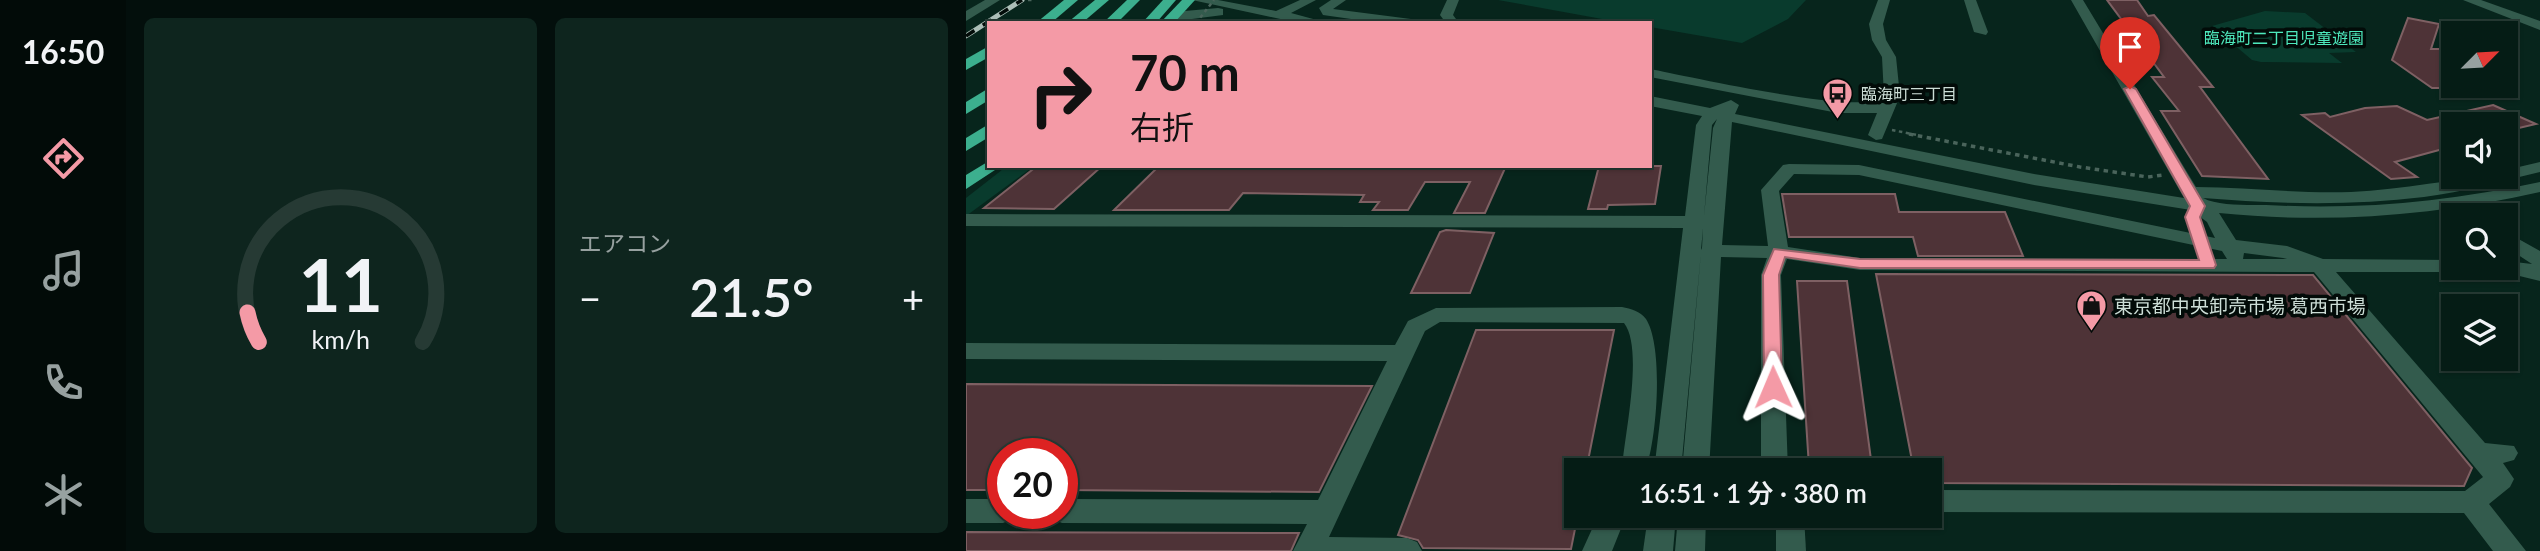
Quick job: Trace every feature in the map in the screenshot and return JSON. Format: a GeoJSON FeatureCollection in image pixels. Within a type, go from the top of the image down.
{"type":"FeatureCollection","features":[{"type":"Feature","properties":{"kind":"highway"},"geometry":{"type":"LineString","coordinates":[[1030,21],[1056,0]]}},
{"type":"Feature","properties":{"kind":"highway"},"geometry":{"type":"LineString","coordinates":[[1045,21],[1072,0]]}},
{"type":"Feature","properties":{"kind":"highway"},"geometry":{"type":"LineString","coordinates":[[1074,21],[1100,0]]}},
{"type":"Feature","properties":{"kind":"highway"},"geometry":{"type":"LineString","coordinates":[[1085,21],[1110,0]]}},
{"type":"Feature","properties":{"kind":"highway"},"geometry":{"type":"LineString","coordinates":[[1114,21],[1134,0]]}},
{"type":"Feature","properties":{"kind":"highway"},"geometry":{"type":"LineString","coordinates":[[1114,21],[1146,0]]}},
{"type":"Feature","properties":{"kind":"highway"},"geometry":{"type":"LineString","coordinates":[[1150,21],[1170,0]]}},
{"type":"Feature","properties":{"kind":"highway"},"geometry":{"type":"LineString","coordinates":[[1168,21],[1189,0]]}},
{"type":"Feature","properties":{"kind":"highway"},"geometry":{"type":"LineString","coordinates":[[966,66],[987,51]]}},
{"type":"Feature","properties":{"kind":"highway"},"geometry":{"type":"LineString","coordinates":[[966,76],[987,62]]}},
{"type":"Feature","properties":{"kind":"highway"},"geometry":{"type":"LineString","coordinates":[[966,93],[987,79]]}},
{"type":"Feature","properties":{"kind":"highway"},"geometry":{"type":"LineString","coordinates":[[966,109],[987,94]]}},
{"type":"Feature","properties":{"kind":"highway"},"geometry":{"type":"LineString","coordinates":[[966,166],[974,141],[987,118]]}},
{"type":"Feature","properties":{"kind":"highway"},"geometry":{"type":"LineString","coordinates":[[974,141],[987,129]]}},
{"type":"Feature","properties":{"kind":"highway"},"geometry":{"type":"LineString","coordinates":[[966,184],[987,168]]}},
{"type":"Feature","properties":{"kind":"street"},"geometry":{"type":"LineString","coordinates":[[966,17],[994,0]]}},
{"type":"Feature","properties":{"kind":"street"},"geometry":{"type":"LineString","coordinates":[[1198,0],[1306,21]]}},
{"type":"Feature","properties":{"kind":"street"},"geometry":{"type":"LineString","coordinates":[[1170,21],[1180,16],[1207,11],[1254,19],[1281,18],[1310,0]]}},
{"type":"Feature","properties":{"kind":"street"},"geometry":{"type":"LineString","coordinates":[[1340,0],[1325,8],[1328,12],[1377,20],[1406,21]]}},
{"type":"Feature","properties":{"kind":"street"},"geometry":{"type":"LineString","coordinates":[[1451,21],[1446,15],[1453,0]]}},
{"type":"Feature","properties":{"kind":"street"},"geometry":{"type":"LineString","coordinates":[[1652,71],[1835,104],[1869,101],[1881,95],[1885,87],[1882,57],[1867,29],[1875,0]]}},
{"type":"Feature","properties":{"kind":"street"},"geometry":{"type":"LineString","coordinates":[[1878,131],[1891,100],[1889,57],[1879,40],[1876,24],[1884,0]]}},
{"type":"Feature","properties":{"kind":"street"},"geometry":{"type":"LineString","coordinates":[[1970,0],[1981,32]]}},
{"type":"Feature","properties":{"kind":"street"},"geometry":{"type":"LineString","coordinates":[[2077,0],[2193,199],[2215,219],[2228,247],[2241,265]]}},
{"type":"Feature","properties":{"kind":"street"},"geometry":{"type":"LineString","coordinates":[[2469,0],[2540,26]]}},
{"type":"Feature","properties":{"kind":"street"},"geometry":{"type":"LineString","coordinates":[[2487,0],[2540,19]]}},
{"type":"Feature","properties":{"kind":"street"},"geometry":{"type":"LineString","coordinates":[[1652,71],[1851,110],[1878,108],[1891,100]]}},
{"type":"Feature","properties":{"kind":"street"},"geometry":{"type":"LineString","coordinates":[[1652,90],[1723,112],[2105,194],[2193,199],[2338,215],[2441,212]]}},
{"type":"Feature","properties":{"kind":"street"},"geometry":{"type":"LineString","coordinates":[[1652,101],[1878,131],[2193,199],[2354,198],[2444,189]]}},
{"type":"Feature","properties":{"kind":"street"},"geometry":{"type":"LineString","coordinates":[[1669,458],[1703,222],[1723,112]]}},
{"type":"Feature","properties":{"kind":"street"},"geometry":{"type":"LineString","coordinates":[[2518,172],[2540,167]]}},
{"type":"Feature","properties":{"kind":"street"},"geometry":{"type":"LineString","coordinates":[[1775,458],[1771,275],[1779,252],[1770,190],[1789,169],[1859,170],[2200,242],[2287,252],[2319,265],[2492,453],[2500,479],[2471,502],[1942,501]]}},
{"type":"Feature","properties":{"kind":"street"},"geometry":{"type":"LineString","coordinates":[[2490,203],[2540,187]]}},
{"type":"Feature","properties":{"kind":"street"},"geometry":{"type":"LineString","coordinates":[[2193,199],[2193,217],[2208,265]]}},
{"type":"Feature","properties":{"kind":"street"},"geometry":{"type":"LineString","coordinates":[[966,220],[1703,222]]}},
{"type":"Feature","properties":{"kind":"street"},"geometry":{"type":"LineString","coordinates":[[1696,458],[1710,251],[1703,222]]}},
{"type":"Feature","properties":{"kind":"street"},"geometry":{"type":"LineString","coordinates":[[2518,246],[2540,260]]}},
{"type":"Feature","properties":{"kind":"street"},"geometry":{"type":"LineString","coordinates":[[1710,251],[1779,252],[1860,264],[2441,265]]}},
{"type":"Feature","properties":{"kind":"street"},"geometry":{"type":"LineString","coordinates":[[2518,267],[2540,275]]}},
{"type":"Feature","properties":{"kind":"street"},"geometry":{"type":"LineString","coordinates":[[1407,551],[1308,551],[1416,326],[1436,315],[1609,313],[1630,317],[1639,329],[1644,380],[1636,458]]}},
{"type":"Feature","properties":{"kind":"street"},"geometry":{"type":"LineString","coordinates":[[966,351],[1402,353]]}},
{"type":"Feature","properties":{"kind":"street"},"geometry":{"type":"LineString","coordinates":[[2471,502],[2511,551]]}},
{"type":"Feature","properties":{"kind":"street"},"geometry":{"type":"LineString","coordinates":[[966,511],[987,511]]}},
{"type":"Feature","properties":{"kind":"street"},"geometry":{"type":"LineString","coordinates":[[1078,511],[1326,512]]}},
{"type":"Feature","properties":{"kind":"street"},"geometry":{"type":"LineString","coordinates":[[1597,551],[1607,528]]}},
{"type":"Feature","properties":{"kind":"street"},"geometry":{"type":"LineString","coordinates":[[1658,551],[1661,528]]}},
{"type":"Feature","properties":{"kind":"street"},"geometry":{"type":"LineString","coordinates":[[1690,551],[1691,528]]}},
{"type":"Feature","properties":{"kind":"street"},"geometry":{"type":"LineString","coordinates":[[1790,528],[1791,551]]}},
{"type":"Feature","properties":{"kind":"path"},"geometry":{"type":"LineString","coordinates":[[1028,0],[1035,0]]}},
{"type":"Feature","properties":{"kind":"path"},"geometry":{"type":"LineString","coordinates":[[1198,21],[1214,0]]}},
{"type":"Feature","properties":{"kind":"path"},"geometry":{"type":"LineString","coordinates":[[1878,131],[2148,178],[2158,178],[2164,174]]}},
{"type":"Feature","properties":{"kind":"green space"},"geometry":{"type":"Polygon","coordinates":[[[1498,0],[1806,0],[1788,19],[1742,43],[1652,27],[1652,21],[1613,21],[1498,0]]]}},
{"type":"Feature","properties":{"kind":"green space","name":"臨海町二丁目児童遊園"},"geometry":{"type":"Polygon","coordinates":[[[2265,11],[2305,13],[2356,52],[2329,53],[2342,63],[2261,62],[2252,60],[2212,26],[2265,11]]]}},
{"type":"Feature","properties":{"kind":"green space"},"geometry":{"type":"Polygon","coordinates":[[[1004,168],[1031,168],[966,216],[966,198],[1004,168]]]}},
{"type":"Feature","properties":{"kind":"building"},"geometry":{"type":"Polygon","coordinates":[[[2107,0],[2137,0],[2148,16],[2154,15],[2213,87],[2200,87],[2268,179],[2202,176],[2161,111],[2179,111],[2152,77],[2164,77],[2107,0]]]}},
{"type":"Feature","properties":{"kind":"building"},"geometry":{"type":"Polygon","coordinates":[[[2408,18],[2439,24],[2431,49],[2441,49],[2441,88],[2432,88],[2392,60],[2408,18]]]}},
{"type":"Feature","properties":{"kind":"building"},"geometry":{"type":"Polygon","coordinates":[[[2493,105],[2509,112],[2462,112],[2493,105]]]}},
{"type":"Feature","properties":{"kind":"building"},"geometry":{"type":"Polygon","coordinates":[[[2397,106],[2427,120],[2441,117],[2441,150],[2395,162],[2417,177],[2391,179],[2302,115],[2325,113],[2330,117],[2365,108],[2397,106]]]}},
{"type":"Feature","properties":{"kind":"building"},"geometry":{"type":"Polygon","coordinates":[[[2518,116],[2536,124],[2518,128],[2518,116]]]}},
{"type":"Feature","properties":{"kind":"building"},"geometry":{"type":"Polygon","coordinates":[[[1661,166],[1655,204],[1608,205],[1607,209],[1588,209],[1598,168],[1661,166]]]}},
{"type":"Feature","properties":{"kind":"building"},"geometry":{"type":"Polygon","coordinates":[[[1034,168],[1100,168],[1054,209],[984,208],[1034,168]]]}},
{"type":"Feature","properties":{"kind":"building"},"geometry":{"type":"Polygon","coordinates":[[[1157,168],[1505,168],[1485,213],[1454,213],[1470,182],[1425,182],[1408,210],[1373,210],[1379,202],[1360,202],[1364,195],[1243,193],[1229,210],[1114,210],[1157,168]]]}},
{"type":"Feature","properties":{"kind":"building"},"geometry":{"type":"Polygon","coordinates":[[[1782,194],[1895,194],[1899,212],[2005,212],[2023,256],[1918,256],[1913,237],[1789,237],[1782,194]]]}},
{"type":"Feature","properties":{"kind":"building"},"geometry":{"type":"Polygon","coordinates":[[[1446,230],[1494,233],[1470,293],[1411,293],[1440,232],[1446,230]]]}},
{"type":"Feature","properties":{"kind":"building"},"geometry":{"type":"Polygon","coordinates":[[[1876,274],[2313,275],[2472,468],[2464,486],[1942,483],[1942,458],[1911,458],[1876,274]]]}},
{"type":"Feature","properties":{"kind":"building"},"geometry":{"type":"Polygon","coordinates":[[[1797,281],[1847,281],[1871,458],[1808,458],[1797,281]]]}},
{"type":"Feature","properties":{"kind":"building"},"geometry":{"type":"Polygon","coordinates":[[[1476,330],[1614,330],[1589,458],[1564,458],[1564,528],[1575,528],[1571,549],[1423,548],[1418,540],[1398,535],[1476,330]]]}},
{"type":"Feature","properties":{"kind":"building"},"geometry":{"type":"Polygon","coordinates":[[[966,384],[1372,386],[1319,492],[1078,490],[1078,438],[987,438],[987,490],[966,490],[966,384]]]}},
{"type":"Feature","properties":{"kind":"building"},"geometry":{"type":"Polygon","coordinates":[[[966,532],[1299,533],[1291,551],[966,551],[966,532]]]}},
{"type":"Feature","properties":{"kind":"railway"},"geometry":{"type":"LineString","coordinates":[[989,21],[1022,0]]}},
{"type":"Feature","properties":{"kind":"railway"},"geometry":{"type":"LineString","coordinates":[[966,36],[987,22]]}},
{"type":"Feature","properties":{"kind":"place","name":"臨海町三丁目"},"geometry":{"type":"Point","coordinates":[1838,120]}},
{"type":"Feature","properties":{"kind":"place","name":"東京都中央卸売市場 葛西市場"},"geometry":{"type":"Point","coordinates":[2091,332]}},
{"type":"Feature","properties":{"kind":"route"},"geometry":{"type":"LineString","coordinates":[[1773,387],[1771,275],[1779,252],[1860,264],[2208,265],[2193,217],[2197,206],[2130,89]]}}]}
